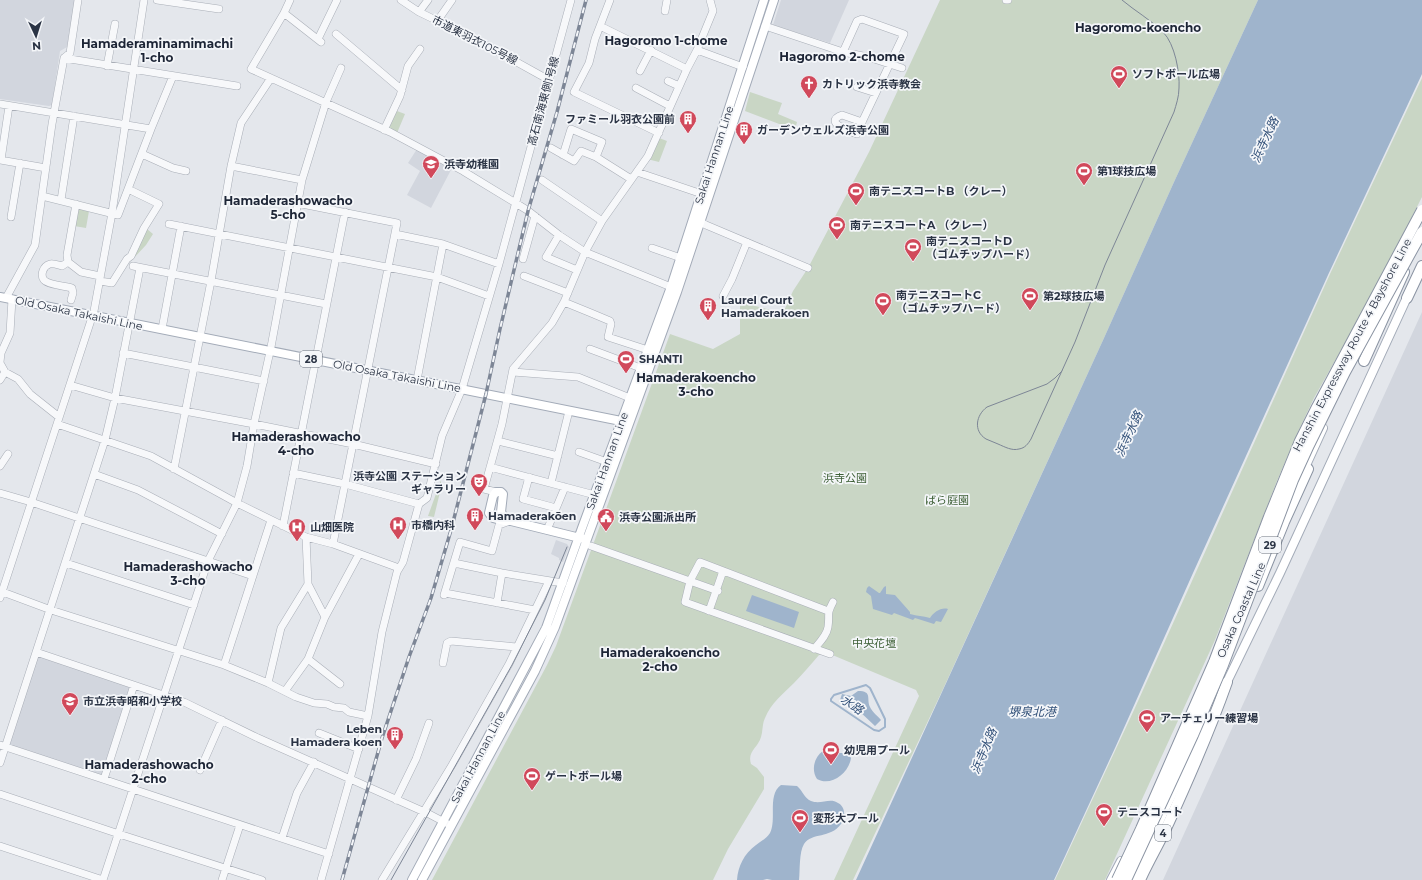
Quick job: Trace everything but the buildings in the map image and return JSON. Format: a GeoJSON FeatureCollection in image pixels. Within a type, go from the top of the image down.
{"type":"FeatureCollection","features":[{"type":"Feature","properties":{"kind":"highway","name":"Hanshin Expressway Route 4 Bayshore Line"},"geometry":{"type":"LineString","coordinates":[[1117,880],[1214,662],[1269,517],[1300,441],[1422,210]]}},
{"type":"Feature","properties":{"kind":"highway","name":"Hanshin Expressway Route 4 Bayshore Line"},"geometry":{"type":"LineString","coordinates":[[1126,880],[1193,735],[1293,480],[1309,445],[1345,372],[1421,235]]}},
{"type":"Feature","properties":{"kind":"highway"},"geometry":{"type":"LineString","coordinates":[[1364,361],[1421,235]]}},
{"type":"Feature","properties":{"kind":"highway"},"geometry":{"type":"LineString","coordinates":[[1407,298],[1422,266]]}},
{"type":"Feature","properties":{"kind":"highway"},"geometry":{"type":"LineString","coordinates":[[1219,666],[1237,637],[1281,529],[1308,469]]}},
{"type":"Feature","properties":{"kind":"highway","name":"4"},"geometry":{"type":"LineString","coordinates":[[1140,880],[1186,785],[1229,678]]}},
{"type":"Feature","properties":{"kind":"main road","name":"Sakai Hannan Line"},"geometry":{"type":"LineString","coordinates":[[412,880],[541,640],[563,583],[585,541],[595,495],[606,462],[625,422],[630,398],[644,370],[648,350],[681,258],[697,221],[702,194],[764,0]]}},
{"type":"Feature","properties":{"kind":"main road","name":"Sakai Hannan Line"},"geometry":{"type":"LineString","coordinates":[[422,880],[545,651],[561,613],[625,422],[644,370],[674,299],[697,221],[774,0]]}},
{"type":"Feature","properties":{"kind":"main road","name":"Osaka Coastal Line"},"geometry":{"type":"LineString","coordinates":[[1111,880],[1219,666],[1422,206]]}},
{"type":"Feature","properties":{"kind":"main road","name":"Osaka Coastal Line"},"geometry":{"type":"LineString","coordinates":[[1133,880],[1166,807],[1280,573],[1407,298],[1422,261]]}},
{"type":"Feature","properties":{"kind":"main road","name":"Old Osaka Takaishi Line"},"geometry":{"type":"LineString","coordinates":[[6,298],[625,422]]}},
{"type":"Feature","properties":{"kind":"main road"},"geometry":{"type":"LineString","coordinates":[[511,521],[504,522],[490,515],[493,496],[496,492],[501,492],[503,494],[501,512],[511,521],[585,541]]}},
{"type":"Feature","properties":{"kind":"street"},"geometry":{"type":"LineString","coordinates":[[78,0],[70,53],[64,58],[35,244],[6,298],[10,333],[0,358],[0,362],[5,372],[18,379],[30,394],[58,421],[105,440],[151,456],[237,503],[306,537],[333,544],[399,568]]}},
{"type":"Feature","properties":{"kind":"street"},"geometry":{"type":"LineString","coordinates":[[144,0],[112,213],[94,311],[1,594],[179,652],[224,665],[268,683],[296,697],[314,703],[344,708],[349,712],[368,716]]}},
{"type":"Feature","properties":{"kind":"street"},"geometry":{"type":"LineString","coordinates":[[157,0],[219,9]]}},
{"type":"Feature","properties":{"kind":"street"},"geometry":{"type":"LineString","coordinates":[[290,0],[251,69],[326,102],[463,171],[515,202],[559,235],[585,252],[671,287]]}},
{"type":"Feature","properties":{"kind":"street"},"geometry":{"type":"LineString","coordinates":[[284,13],[320,40],[337,0]]}},
{"type":"Feature","properties":{"kind":"street","name":"市道東羽衣105号線"},"geometry":{"type":"LineString","coordinates":[[401,0],[419,12],[477,40],[549,80]]}},
{"type":"Feature","properties":{"kind":"street"},"geometry":{"type":"LineString","coordinates":[[419,12],[428,0]]}},
{"type":"Feature","properties":{"kind":"street"},"geometry":{"type":"LineString","coordinates":[[438,20],[452,0]]}},
{"type":"Feature","properties":{"kind":"street","name":"高石南海東側1号線"},"geometry":{"type":"LineString","coordinates":[[321,880],[368,716],[382,632],[397,572],[406,553],[419,504],[427,498],[442,436],[462,389],[499,264],[571,0]]}},
{"type":"Feature","properties":{"kind":"street"},"geometry":{"type":"LineString","coordinates":[[610,0],[600,26],[589,63],[574,92],[659,133]]}},
{"type":"Feature","properties":{"kind":"street"},"geometry":{"type":"LineString","coordinates":[[665,11],[667,0]]}},
{"type":"Feature","properties":{"kind":"street"},"geometry":{"type":"LineString","coordinates":[[496,492],[484,489],[498,441],[513,369],[552,323],[564,302],[585,252],[602,221],[648,156],[713,12],[710,0]]}},
{"type":"Feature","properties":{"kind":"street"},"geometry":{"type":"LineString","coordinates":[[843,52],[857,21],[862,19],[904,34],[862,122]]}},
{"type":"Feature","properties":{"kind":"street"},"geometry":{"type":"LineString","coordinates":[[107,66],[115,24]]}},
{"type":"Feature","properties":{"kind":"street"},"geometry":{"type":"LineString","coordinates":[[600,26],[687,69]]}},
{"type":"Feature","properties":{"kind":"street"},"geometry":{"type":"LineString","coordinates":[[765,26],[843,52],[902,68]]}},
{"type":"Feature","properties":{"kind":"street"},"geometry":{"type":"LineString","coordinates":[[336,34],[402,90]]}},
{"type":"Feature","properties":{"kind":"street"},"geometry":{"type":"LineString","coordinates":[[384,130],[397,104],[408,66],[420,49]]}},
{"type":"Feature","properties":{"kind":"street"},"geometry":{"type":"LineString","coordinates":[[640,71],[650,50]]}},
{"type":"Feature","properties":{"kind":"street"},"geometry":{"type":"LineString","coordinates":[[697,50],[743,68]]}},
{"type":"Feature","properties":{"kind":"street"},"geometry":{"type":"LineString","coordinates":[[64,58],[238,86]]}},
{"type":"Feature","properties":{"kind":"street"},"geometry":{"type":"LineString","coordinates":[[0,846],[103,880],[165,696],[208,561],[237,503],[247,466],[254,424],[270,352],[302,180],[326,102],[341,68]]}},
{"type":"Feature","properties":{"kind":"street"},"geometry":{"type":"LineString","coordinates":[[42,196],[118,215],[173,76]]}},
{"type":"Feature","properties":{"kind":"street"},"geometry":{"type":"LineString","coordinates":[[174,469],[211,281],[231,166],[241,124],[271,78]]}},
{"type":"Feature","properties":{"kind":"street"},"geometry":{"type":"LineString","coordinates":[[668,81],[679,86]]}},
{"type":"Feature","properties":{"kind":"street"},"geometry":{"type":"LineString","coordinates":[[857,87],[876,93]]}},
{"type":"Feature","properties":{"kind":"street"},"geometry":{"type":"LineString","coordinates":[[636,88],[642,95],[668,105],[670,108]]}},
{"type":"Feature","properties":{"kind":"street"},"geometry":{"type":"LineString","coordinates":[[0,104],[151,129]]}},
{"type":"Feature","properties":{"kind":"street"},"geometry":{"type":"LineString","coordinates":[[9,106],[0,160],[46,168]]}},
{"type":"Feature","properties":{"kind":"street"},"geometry":{"type":"LineString","coordinates":[[61,200],[74,116]]}},
{"type":"Feature","properties":{"kind":"street"},"geometry":{"type":"LineString","coordinates":[[562,155],[571,128],[602,142],[596,157]]}},
{"type":"Feature","properties":{"kind":"street"},"geometry":{"type":"LineString","coordinates":[[551,148],[574,161],[581,151],[596,157],[631,179]]}},
{"type":"Feature","properties":{"kind":"street"},"geometry":{"type":"LineString","coordinates":[[142,154],[174,168],[186,171]]}},
{"type":"Feature","properties":{"kind":"street"},"geometry":{"type":"LineString","coordinates":[[11,217],[20,163]]}},
{"type":"Feature","properties":{"kind":"street"},"geometry":{"type":"LineString","coordinates":[[231,166],[302,180]]}},
{"type":"Feature","properties":{"kind":"street"},"geometry":{"type":"LineString","coordinates":[[637,172],[702,194]]}},
{"type":"Feature","properties":{"kind":"street"},"geometry":{"type":"LineString","coordinates":[[542,180],[602,221]]}},
{"type":"Feature","properties":{"kind":"street"},"geometry":{"type":"LineString","coordinates":[[76,204],[67,255],[68,262],[81,272],[112,283],[127,259],[131,256],[144,228],[160,204],[128,189]]}},
{"type":"Feature","properties":{"kind":"street"},"geometry":{"type":"LineString","coordinates":[[297,203],[397,223],[333,544]]}},
{"type":"Feature","properties":{"kind":"street"},"geometry":{"type":"LineString","coordinates":[[284,526],[293,473],[345,212]]}},
{"type":"Feature","properties":{"kind":"street"},"geometry":{"type":"LineString","coordinates":[[522,259],[535,216]]}},
{"type":"Feature","properties":{"kind":"street"},"geometry":{"type":"LineString","coordinates":[[697,221],[808,268]]}},
{"type":"Feature","properties":{"kind":"street"},"geometry":{"type":"LineString","coordinates":[[170,224],[437,277],[489,296]]}},
{"type":"Feature","properties":{"kind":"street"},"geometry":{"type":"LineString","coordinates":[[162,329],[181,226]]}},
{"type":"Feature","properties":{"kind":"street"},"geometry":{"type":"LineString","coordinates":[[395,234],[443,244],[499,264]]}},
{"type":"Feature","properties":{"kind":"street"},"geometry":{"type":"LineString","coordinates":[[559,235],[546,257],[577,270]]}},
{"type":"Feature","properties":{"kind":"street"},"geometry":{"type":"LineString","coordinates":[[723,296],[732,279],[747,242]]}},
{"type":"Feature","properties":{"kind":"street"},"geometry":{"type":"LineString","coordinates":[[417,380],[443,244]]}},
{"type":"Feature","properties":{"kind":"street"},"geometry":{"type":"LineString","coordinates":[[652,248],[681,258]]}},
{"type":"Feature","properties":{"kind":"street"},"geometry":{"type":"LineString","coordinates":[[68,262],[62,266],[52,264],[47,265],[42,275],[44,280],[48,283],[72,288],[73,293],[71,300]]}},
{"type":"Feature","properties":{"kind":"street"},"geometry":{"type":"LineString","coordinates":[[0,763],[3,746],[51,610],[105,440],[115,398],[129,323],[137,267],[326,304]]}},
{"type":"Feature","properties":{"kind":"street"},"geometry":{"type":"LineString","coordinates":[[524,276],[568,293]]}},
{"type":"Feature","properties":{"kind":"street"},"geometry":{"type":"LineString","coordinates":[[564,302],[610,321],[611,324],[608,337],[648,350]]}},
{"type":"Feature","properties":{"kind":"street"},"geometry":{"type":"LineString","coordinates":[[590,349],[644,370]]}},
{"type":"Feature","properties":{"kind":"street"},"geometry":{"type":"LineString","coordinates":[[123,353],[264,381]]}},
{"type":"Feature","properties":{"kind":"street"},"geometry":{"type":"LineString","coordinates":[[0,380],[5,372]]}},
{"type":"Feature","properties":{"kind":"street"},"geometry":{"type":"LineString","coordinates":[[513,372],[578,377],[630,398]]}},
{"type":"Feature","properties":{"kind":"street"},"geometry":{"type":"LineString","coordinates":[[70,385],[115,398],[353,444],[436,464]]}},
{"type":"Feature","properties":{"kind":"street"},"geometry":{"type":"LineString","coordinates":[[551,483],[569,411]]}},
{"type":"Feature","properties":{"kind":"street"},"geometry":{"type":"LineString","coordinates":[[498,441],[558,456]]}},
{"type":"Feature","properties":{"kind":"street"},"geometry":{"type":"LineString","coordinates":[[579,452],[606,462]]}},
{"type":"Feature","properties":{"kind":"street"},"geometry":{"type":"LineString","coordinates":[[0,466],[8,454]]}},
{"type":"Feature","properties":{"kind":"street"},"geometry":{"type":"LineString","coordinates":[[490,467],[595,495]]}},
{"type":"Feature","properties":{"kind":"street"},"geometry":{"type":"LineString","coordinates":[[293,473],[345,484],[419,504]]}},
{"type":"Feature","properties":{"kind":"street"},"geometry":{"type":"LineString","coordinates":[[94,474],[138,490],[222,534]]}},
{"type":"Feature","properties":{"kind":"street"},"geometry":{"type":"LineString","coordinates":[[529,477],[523,499],[556,508]]}},
{"type":"Feature","properties":{"kind":"street"},"geometry":{"type":"LineString","coordinates":[[547,530],[565,487]]}},
{"type":"Feature","properties":{"kind":"street"},"geometry":{"type":"LineString","coordinates":[[0,493],[253,576]]}},
{"type":"Feature","properties":{"kind":"street"},"geometry":{"type":"LineString","coordinates":[[224,665],[271,520]]}},
{"type":"Feature","properties":{"kind":"street"},"geometry":{"type":"LineString","coordinates":[[511,521],[499,525],[492,551],[460,542],[444,594],[535,610]]}},
{"type":"Feature","properties":{"kind":"street"},"geometry":{"type":"LineString","coordinates":[[306,537],[308,584],[325,617]]}},
{"type":"Feature","properties":{"kind":"street"},"geometry":{"type":"LineString","coordinates":[[585,541],[717,591]]}},
{"type":"Feature","properties":{"kind":"street"},"geometry":{"type":"LineString","coordinates":[[285,691],[308,659],[325,617],[359,554]]}},
{"type":"Feature","properties":{"kind":"street"},"geometry":{"type":"LineString","coordinates":[[828,611],[700,562],[690,581],[685,602],[830,654]]}},
{"type":"Feature","properties":{"kind":"street"},"geometry":{"type":"LineString","coordinates":[[66,563],[194,605]]}},
{"type":"Feature","properties":{"kind":"street"},"geometry":{"type":"LineString","coordinates":[[454,563],[563,583]]}},
{"type":"Feature","properties":{"kind":"street"},"geometry":{"type":"LineString","coordinates":[[709,611],[723,571]]}},
{"type":"Feature","properties":{"kind":"street"},"geometry":{"type":"LineString","coordinates":[[497,603],[502,573]]}},
{"type":"Feature","properties":{"kind":"street"},"geometry":{"type":"LineString","coordinates":[[382,880],[452,765],[517,648],[549,581]]}},
{"type":"Feature","properties":{"kind":"street"},"geometry":{"type":"LineString","coordinates":[[268,683],[281,628],[308,584]]}},
{"type":"Feature","properties":{"kind":"street"},"geometry":{"type":"LineString","coordinates":[[814,649],[827,632],[828,611],[833,602]]}},
{"type":"Feature","properties":{"kind":"street"},"geometry":{"type":"LineString","coordinates":[[443,664],[447,643],[451,641],[517,648]]}},
{"type":"Feature","properties":{"kind":"street"},"geometry":{"type":"LineString","coordinates":[[36,652],[184,702],[452,826]]}},
{"type":"Feature","properties":{"kind":"street"},"geometry":{"type":"LineString","coordinates":[[308,659],[340,684]]}},
{"type":"Feature","properties":{"kind":"street"},"geometry":{"type":"LineString","coordinates":[[1219,666],[1229,678]]}},
{"type":"Feature","properties":{"kind":"street"},"geometry":{"type":"LineString","coordinates":[[104,779],[134,685]]}},
{"type":"Feature","properties":{"kind":"street"},"geometry":{"type":"LineString","coordinates":[[200,770],[222,720]]}},
{"type":"Feature","properties":{"kind":"street"},"geometry":{"type":"LineString","coordinates":[[396,800],[416,758],[429,723]]}},
{"type":"Feature","properties":{"kind":"street"},"geometry":{"type":"LineString","coordinates":[[319,733],[359,749]]}},
{"type":"Feature","properties":{"kind":"street"},"geometry":{"type":"LineString","coordinates":[[3,746],[329,854]]}},
{"type":"Feature","properties":{"kind":"street"},"geometry":{"type":"LineString","coordinates":[[282,838],[297,793],[314,762]]}},
{"type":"Feature","properties":{"kind":"street"},"geometry":{"type":"LineString","coordinates":[[0,794],[118,834],[262,880]]}},
{"type":"Feature","properties":{"kind":"street"},"geometry":{"type":"LineString","coordinates":[[222,880],[240,824]]}},
{"type":"Feature","properties":{"kind":"shaded area"},"geometry":{"type":"Polygon","coordinates":[[[0,0],[75,0],[67,47],[60,51],[52,105],[49,106],[0,99],[0,0]]]}},
{"type":"Feature","properties":{"kind":"shaded area"},"geometry":{"type":"Polygon","coordinates":[[[781,0],[849,0],[830,43],[773,25],[781,0]]]}},
{"type":"Feature","properties":{"kind":"shaded area","name":"浜寺幼稚園"},"geometry":{"type":"Polygon","coordinates":[[[417,149],[452,168],[431,208],[407,195],[420,171],[408,163],[417,149]]]}},
{"type":"Feature","properties":{"kind":"shaded area"},"geometry":{"type":"Polygon","coordinates":[[[1422,312],[1422,880],[1163,880],[1249,691],[1422,312]]]}},
{"type":"Feature","properties":{"kind":"shaded area"},"geometry":{"type":"Polygon","coordinates":[[[556,540],[567,544],[569,547],[563,562],[551,554],[556,540]]]}},
{"type":"Feature","properties":{"kind":"shaded area","name":"市立浜寺昭和小学校"},"geometry":{"type":"Polygon","coordinates":[[[36,652],[134,685],[104,779],[5,747],[36,652]]]}},
{"type":"Feature","properties":{"kind":"green space","name":"浜寺公園"},"geometry":{"type":"Polygon","coordinates":[[[940,0],[1258,0],[944,687],[853,880],[834,880],[919,696],[916,690],[830,654],[819,655],[778,699],[768,713],[763,723],[760,741],[750,756],[751,764],[757,768],[764,777],[764,789],[728,849],[713,880],[432,880],[556,646],[670,334],[713,349],[740,334],[740,302],[783,313],[793,291],[808,268],[869,152],[940,0]]]}},
{"type":"Feature","properties":{"kind":"green space"},"geometry":{"type":"Polygon","coordinates":[[[1422,78],[1422,197],[1377,286],[1314,398],[1298,432],[1277,481],[1215,640],[1105,880],[1055,880],[1134,710],[1330,274],[1422,78]]]}},
{"type":"Feature","properties":{"kind":"green space"},"geometry":{"type":"Polygon","coordinates":[[[750,92],[782,103],[778,114],[797,122],[795,130],[745,111],[750,92]]]}},
{"type":"Feature","properties":{"kind":"green space"},"geometry":{"type":"Polygon","coordinates":[[[397,111],[405,114],[397,133],[388,129],[397,111]]]}},
{"type":"Feature","properties":{"kind":"green space"},"geometry":{"type":"Polygon","coordinates":[[[659,138],[667,141],[659,162],[647,159],[659,138]]]}},
{"type":"Feature","properties":{"kind":"green space"},"geometry":{"type":"Polygon","coordinates":[[[77,209],[89,211],[86,228],[74,226],[77,209]]]}},
{"type":"Feature","properties":{"kind":"green space"},"geometry":{"type":"Polygon","coordinates":[[[147,229],[153,234],[146,245],[133,259],[147,229]]]}},
{"type":"Feature","properties":{"kind":"green space"},"geometry":{"type":"Polygon","coordinates":[[[441,480],[441,488],[434,517],[428,516],[441,480]]]}},
{"type":"Feature","properties":{"kind":"water","name":"堺泉北港"},"geometry":{"type":"Polygon","coordinates":[[[1258,0],[1422,0],[1422,74],[1328,275],[1115,748],[1054,880],[856,880],[1174,182],[1258,0]]]}},
{"type":"Feature","properties":{"kind":"water"},"geometry":{"type":"Polygon","coordinates":[[[869,586],[880,593],[886,586],[886,594],[895,595],[910,612],[910,614],[930,618],[938,610],[948,609],[941,622],[936,621],[934,624],[915,618],[913,620],[894,613],[892,615],[873,609],[871,596],[866,592],[869,586]]]}},
{"type":"Feature","properties":{"kind":"water"},"geometry":{"type":"Polygon","coordinates":[[[752,595],[799,612],[794,628],[746,611],[752,595]]]}},
{"type":"Feature","properties":{"kind":"water"},"geometry":{"type":"Polygon","coordinates":[[[858,691],[866,692],[871,709],[881,720],[875,726],[857,709],[839,703],[842,694],[851,696],[858,691]]]}},
{"type":"Feature","properties":{"kind":"water","name":"幼児用プール"},"geometry":{"type":"Polygon","coordinates":[[[823,751],[847,753],[851,758],[847,769],[833,780],[822,781],[817,779],[815,775],[814,764],[817,757],[823,751]]]}},
{"type":"Feature","properties":{"kind":"water","name":"変形大プール"},"geometry":{"type":"Polygon","coordinates":[[[781,785],[797,786],[811,801],[835,801],[842,806],[844,810],[843,820],[837,829],[827,834],[807,840],[804,844],[800,856],[799,880],[737,880],[740,865],[745,856],[770,833],[773,821],[774,795],[781,785]]]}},
{"type":"Feature","properties":{"kind":"waterway","name":"水路"},"geometry":{"type":"LineString","coordinates":[[866,685],[870,688],[885,719],[885,727],[879,731],[874,730],[831,701],[834,695],[866,685]]}},
{"type":"Feature","properties":{"kind":"tram line"},"geometry":{"type":"LineString","coordinates":[[1062,371],[1055,378],[1047,384],[987,407],[983,410],[978,419],[979,432],[982,436],[988,440],[1014,449],[1025,447],[1031,439],[1075,342],[1105,265],[1174,112],[1179,82],[1178,67],[1171,44],[1163,32],[1122,0]]}},
{"type":"Feature","properties":{"kind":"tram line"},"geometry":{"type":"LineString","coordinates":[[391,880],[512,665],[545,600],[567,547]]}},
{"type":"Feature","properties":{"kind":"railway"},"geometry":{"type":"LineString","coordinates":[[342,880],[382,738],[409,657],[431,598],[451,530],[486,394],[528,211],[557,112],[586,0]]}},
{"type":"Feature","properties":{"kind":"place","name":"ソフトボール広場"},"geometry":{"type":"Point","coordinates":[1119,89]}},
{"type":"Feature","properties":{"kind":"place","name":"カトリック浜寺教会"},"geometry":{"type":"Point","coordinates":[809,99]}},
{"type":"Feature","properties":{"kind":"place","name":"ファミール羽衣公園前"},"geometry":{"type":"Point","coordinates":[688,134]}},
{"type":"Feature","properties":{"kind":"place","name":"ガーデンウェルズ浜寺公園"},"geometry":{"type":"Point","coordinates":[744,145]}},
{"type":"Feature","properties":{"kind":"place","name":"浜寺幼稚園"},"geometry":{"type":"Point","coordinates":[431,179]}},
{"type":"Feature","properties":{"kind":"place","name":"第1球技広場"},"geometry":{"type":"Point","coordinates":[1084,186]}},
{"type":"Feature","properties":{"kind":"place","name":"南テニスコートB （クレー）"},"geometry":{"type":"Point","coordinates":[856,206]}},
{"type":"Feature","properties":{"kind":"place","name":"南テニスコートA （クレー）"},"geometry":{"type":"Point","coordinates":[837,240]}},
{"type":"Feature","properties":{"kind":"place","name":"南テニスコートD （ゴムチップハード）"},"geometry":{"type":"Point","coordinates":[913,262]}},
{"type":"Feature","properties":{"kind":"place","name":"第2球技広場"},"geometry":{"type":"Point","coordinates":[1030,311]}},
{"type":"Feature","properties":{"kind":"place","name":"南テニスコートC （ゴムチップハード）"},"geometry":{"type":"Point","coordinates":[883,316]}},
{"type":"Feature","properties":{"kind":"place","name":"Laurel Court Hamaderakoen"},"geometry":{"type":"Point","coordinates":[708,321]}},
{"type":"Feature","properties":{"kind":"place","name":"SHANTI"},"geometry":{"type":"Point","coordinates":[626,374]}},
{"type":"Feature","properties":{"kind":"place","name":"浜寺公園 ステーション ギャラリー"},"geometry":{"type":"Point","coordinates":[479,497]}},
{"type":"Feature","properties":{"kind":"place","name":"Hamaderakōen"},"geometry":{"type":"Point","coordinates":[475,531]}},
{"type":"Feature","properties":{"kind":"place","name":"浜寺公園派出所"},"geometry":{"type":"Point","coordinates":[606,532]}},
{"type":"Feature","properties":{"kind":"place","name":"市橋内科"},"geometry":{"type":"Point","coordinates":[398,540]}},
{"type":"Feature","properties":{"kind":"place","name":"山畑医院"},"geometry":{"type":"Point","coordinates":[297,542]}},
{"type":"Feature","properties":{"kind":"place","name":"市立浜寺昭和小学校"},"geometry":{"type":"Point","coordinates":[70,716]}},
{"type":"Feature","properties":{"kind":"place","name":"アーチェリー練習場"},"geometry":{"type":"Point","coordinates":[1147,733]}},
{"type":"Feature","properties":{"kind":"place","name":"Leben Hamadera koen"},"geometry":{"type":"Point","coordinates":[395,750]}},
{"type":"Feature","properties":{"kind":"place","name":"幼児用プール"},"geometry":{"type":"Point","coordinates":[831,765]}},
{"type":"Feature","properties":{"kind":"place","name":"ゲートボール場"},"geometry":{"type":"Point","coordinates":[532,791]}},
{"type":"Feature","properties":{"kind":"place","name":"テニスコート"},"geometry":{"type":"Point","coordinates":[1104,827]}},
{"type":"Feature","properties":{"kind":"place","name":"変形大プール"},"geometry":{"type":"Point","coordinates":[800,833]}},
{"type":"Feature","properties":{"kind":"district","name":"Hagoromo-koencho"},"geometry":{"type":"Point","coordinates":[1138,28]}},
{"type":"Feature","properties":{"kind":"district","name":"Hagoromo 1-chome"},"geometry":{"type":"Point","coordinates":[666,41]}},
{"type":"Feature","properties":{"kind":"district","name":"Hamaderaminamimachi 1-cho"},"geometry":{"type":"Point","coordinates":[157,51]}},
{"type":"Feature","properties":{"kind":"district","name":"Hagoromo 2-chome"},"geometry":{"type":"Point","coordinates":[842,57]}},
{"type":"Feature","properties":{"kind":"district","name":"Hamaderashowacho 5-cho"},"geometry":{"type":"Point","coordinates":[288,208]}},
{"type":"Feature","properties":{"kind":"district","name":"Hamaderakoencho 3-cho"},"geometry":{"type":"Point","coordinates":[696,385]}},
{"type":"Feature","properties":{"kind":"district","name":"Hamaderashowacho 4-cho"},"geometry":{"type":"Point","coordinates":[296,444]}},
{"type":"Feature","properties":{"kind":"district","name":"Hamaderashowacho 3-cho"},"geometry":{"type":"Point","coordinates":[188,574]}},
{"type":"Feature","properties":{"kind":"district","name":"Hamaderakoencho 2-cho"},"geometry":{"type":"Point","coordinates":[660,660]}},
{"type":"Feature","properties":{"kind":"district","name":"Hamaderashowacho 2-cho"},"geometry":{"type":"Point","coordinates":[149,772]}},
{"type":"Feature","properties":{"kind":"water label","name":"浜寺水路"},"geometry":{"type":"Point","coordinates":[1265,140]}},
{"type":"Feature","properties":{"kind":"water label","name":"浜寺水路"},"geometry":{"type":"Point","coordinates":[1129,434]}},
{"type":"Feature","properties":{"kind":"water label","name":"浜寺水路"},"geometry":{"type":"Point","coordinates":[984,751]}},
{"type":"Feature","properties":{"kind":"park label","name":"ばら庭園"},"geometry":{"type":"Point","coordinates":[947,500]}},
{"type":"Feature","properties":{"kind":"park label","name":"中央花壇"},"geometry":{"type":"Point","coordinates":[874,643]}}]}
